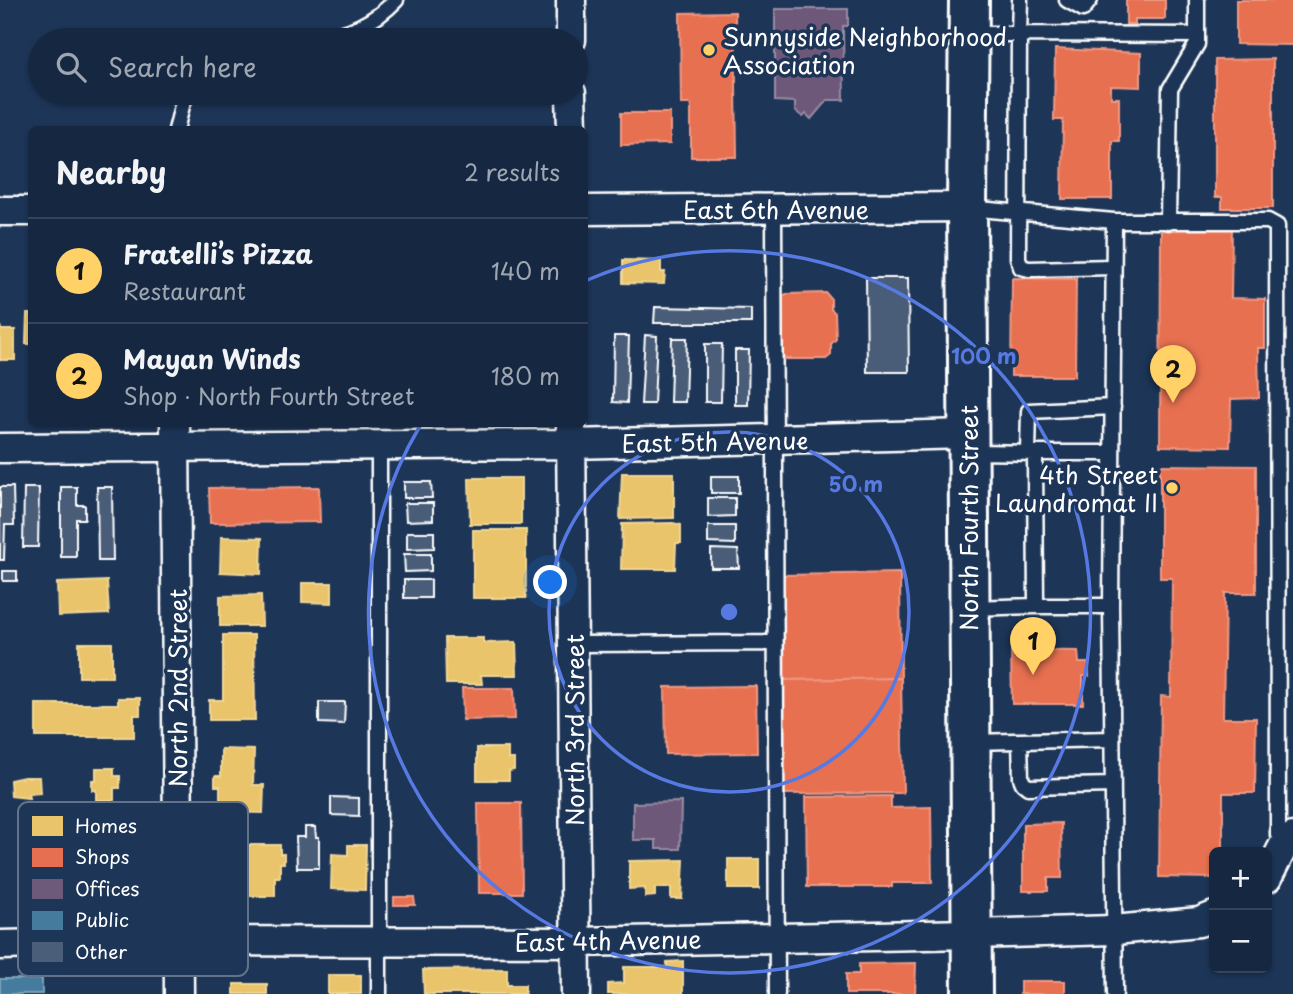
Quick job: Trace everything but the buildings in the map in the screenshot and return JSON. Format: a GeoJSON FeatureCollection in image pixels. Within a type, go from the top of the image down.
{"type":"FeatureCollection","features":[{"type":"Feature","properties":{"kind":"main road","name":"North Fourth Street"},"geometry":{"type":"LineString","coordinates":[[969,17],[967,207],[972,994]]}},
{"type":"Feature","properties":{"kind":"street"},"geometry":{"type":"LineString","coordinates":[[570,0],[571,28]]}},
{"type":"Feature","properties":{"kind":"street"},"geometry":{"type":"LineString","coordinates":[[571,105],[572,126]]}},
{"type":"Feature","properties":{"kind":"street","name":"East 6th Avenue"},"geometry":{"type":"LineString","coordinates":[[588,210],[967,207]]}},
{"type":"Feature","properties":{"kind":"street"},"geometry":{"type":"LineString","coordinates":[[0,211],[28,211]]}},
{"type":"Feature","properties":{"kind":"street","name":"East 5th Avenue"},"geometry":{"type":"LineString","coordinates":[[0,448],[175,435],[379,446],[571,434],[968,443]]}},
{"type":"Feature","properties":{"kind":"street","name":"North 3rd Street"},"geometry":{"type":"LineString","coordinates":[[571,434],[576,994]]}},
{"type":"Feature","properties":{"kind":"street","name":"North 2nd Street"},"geometry":{"type":"LineString","coordinates":[[175,435],[178,802]]}},
{"type":"Feature","properties":{"kind":"street"},"geometry":{"type":"LineString","coordinates":[[1272,869],[1288,841]]}},
{"type":"Feature","properties":{"kind":"street","name":"East 4th Avenue"},"geometry":{"type":"LineString","coordinates":[[248,941],[575,942],[971,934],[1114,930],[1199,922],[1209,918]]}},
{"type":"Feature","properties":{"kind":"street","name":"East 4th Avenue"},"geometry":{"type":"LineString","coordinates":[[0,945],[18,945]]}},
{"type":"Feature","properties":{"kind":"street","name":"North 2nd Street"},"geometry":{"type":"LineString","coordinates":[[179,976],[179,994]]}},
{"type":"Feature","properties":{"kind":"lane"},"geometry":{"type":"LineString","coordinates":[[358,28],[396,0]]}},
{"type":"Feature","properties":{"kind":"lane"},"geometry":{"type":"LineString","coordinates":[[1020,0],[1018,258],[1021,267],[1113,267]]}},
{"type":"Feature","properties":{"kind":"lane"},"geometry":{"type":"LineString","coordinates":[[1067,0],[1083,9],[1090,0]]}},
{"type":"Feature","properties":{"kind":"lane"},"geometry":{"type":"LineString","coordinates":[[1168,222],[1170,89],[1197,44],[1197,0]]}},
{"type":"Feature","properties":{"kind":"lane"},"geometry":{"type":"LineString","coordinates":[[969,17],[1019,34],[1197,34]]}},
{"type":"Feature","properties":{"kind":"lane"},"geometry":{"type":"LineString","coordinates":[[177,126],[182,105]]}},
{"type":"Feature","properties":{"kind":"lane"},"geometry":{"type":"LineString","coordinates":[[967,207],[1114,221],[1268,221],[1278,226],[1278,835],[1288,841]]}},
{"type":"Feature","properties":{"kind":"lane"},"geometry":{"type":"LineString","coordinates":[[774,209],[777,994]]}},
{"type":"Feature","properties":{"kind":"lane"},"geometry":{"type":"LineString","coordinates":[[1114,221],[1111,606],[1115,994]]}},
{"type":"Feature","properties":{"kind":"lane"},"geometry":{"type":"LineString","coordinates":[[1036,606],[1030,411],[1113,407]]}},
{"type":"Feature","properties":{"kind":"lane"},"geometry":{"type":"LineString","coordinates":[[968,443],[1032,453],[1112,453]]}},
{"type":"Feature","properties":{"kind":"lane"},"geometry":{"type":"LineString","coordinates":[[379,446],[379,994]]}},
{"type":"Feature","properties":{"kind":"lane"},"geometry":{"type":"LineString","coordinates":[[969,608],[1111,606]]}},
{"type":"Feature","properties":{"kind":"lane"},"geometry":{"type":"LineString","coordinates":[[573,644],[775,643]]}},
{"type":"Feature","properties":{"kind":"lane"},"geometry":{"type":"LineString","coordinates":[[970,742],[1112,739]]}},
{"type":"Feature","properties":{"kind":"lane"},"geometry":{"type":"LineString","coordinates":[[1020,741],[1021,778],[1028,786],[1113,785]]}},
{"type":"Feature","properties":{"kind":"place","name":"Sunnyside Neighborhood Association"},"geometry":{"type":"Point","coordinates":[709,50]}},
{"type":"Feature","properties":{"kind":"place","name":"Mayan Winds"},"geometry":{"type":"Point","coordinates":[1173,403]}},
{"type":"Feature","properties":{"kind":"place","name":"4th Street Laundromat II"},"geometry":{"type":"Point","coordinates":[1172,488]}},
{"type":"Feature","properties":{"kind":"place","name":"Fratelli’s Pizza"},"geometry":{"type":"Point","coordinates":[1033,675]}}]}
